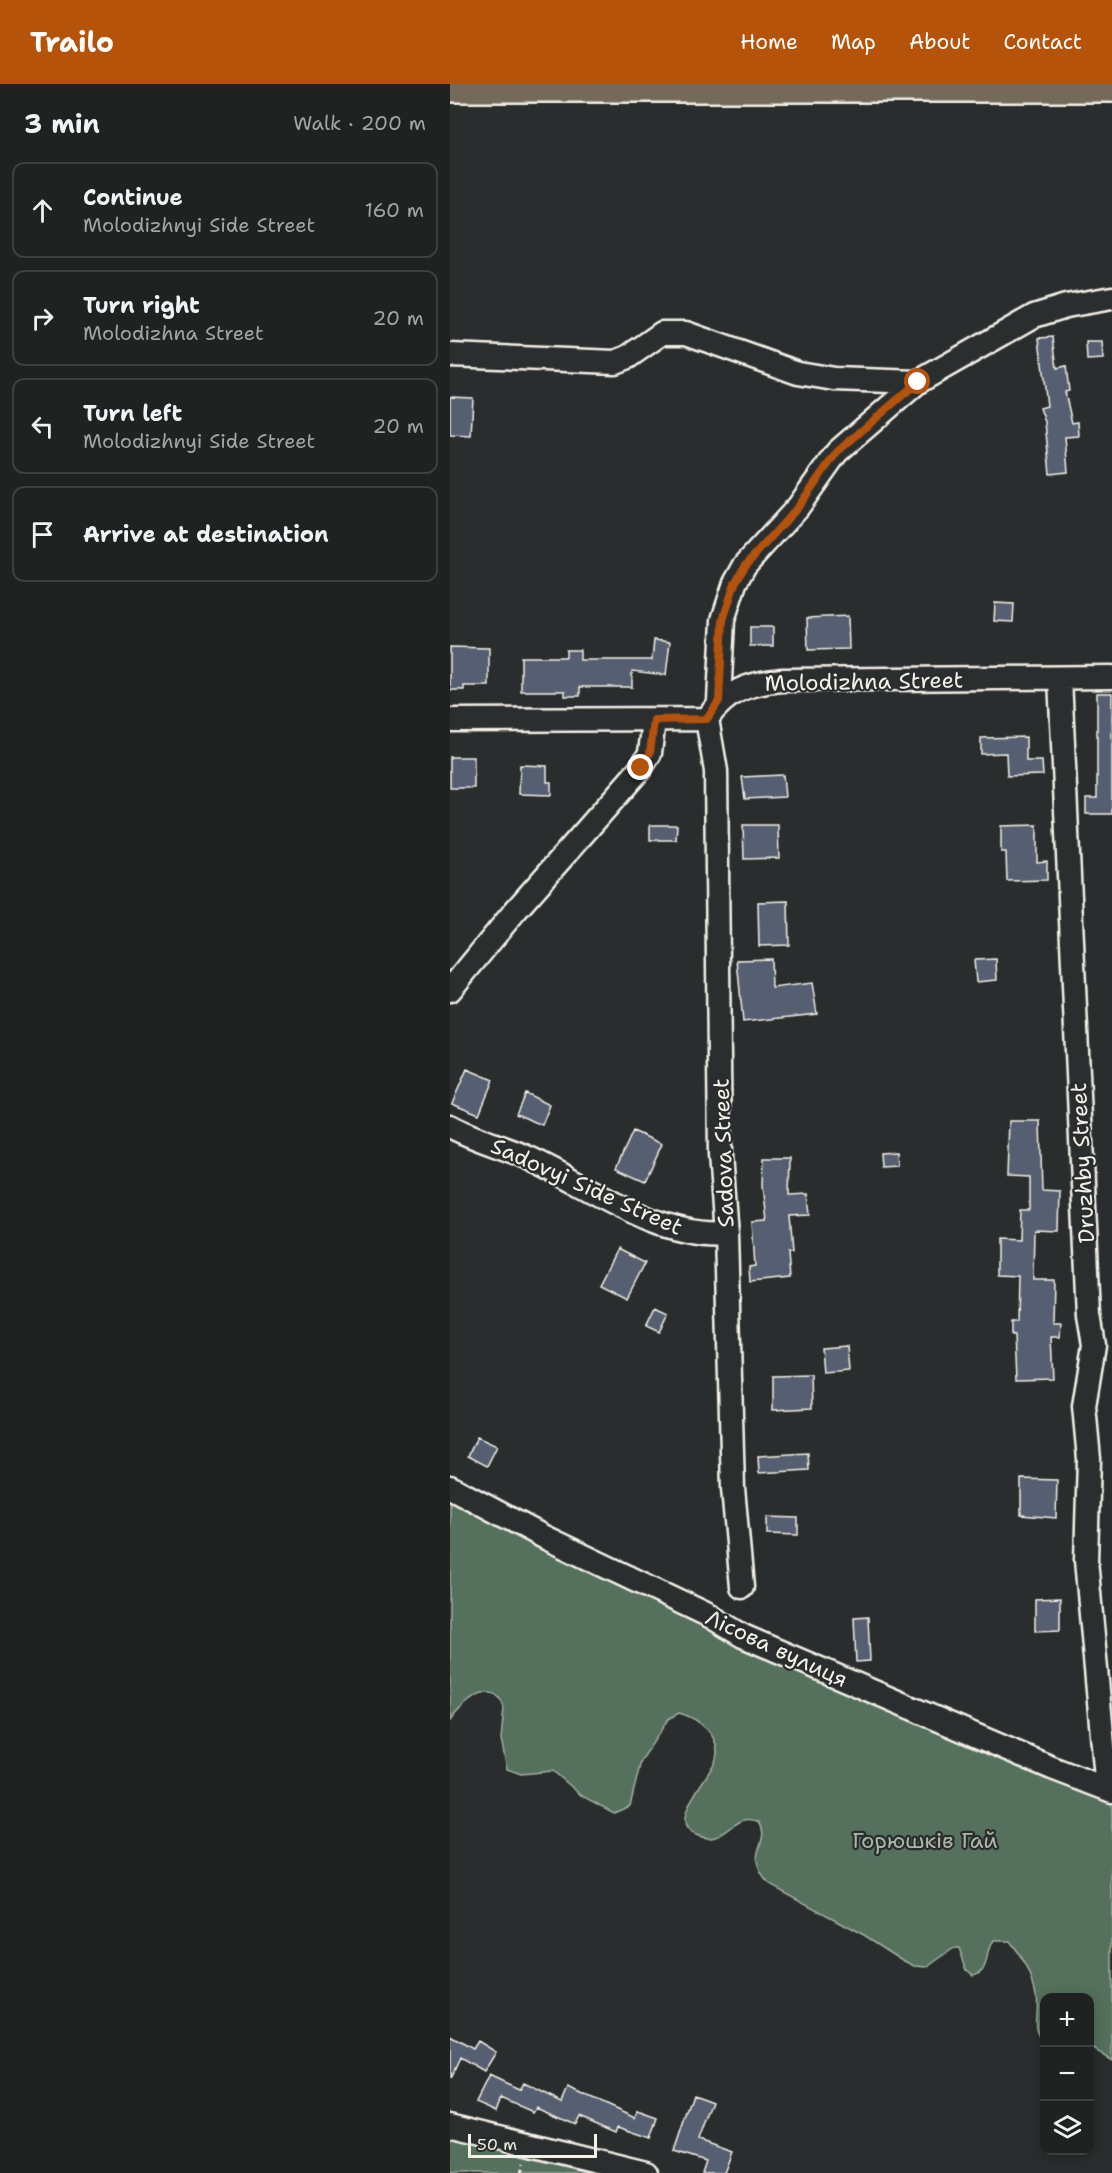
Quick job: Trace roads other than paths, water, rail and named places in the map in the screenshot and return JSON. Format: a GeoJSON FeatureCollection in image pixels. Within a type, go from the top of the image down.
{"type":"FeatureCollection","features":[{"type":"Feature","properties":{"kind":"highway"},"geometry":{"type":"LineString","coordinates":[[450,85],[1112,85]]}},
{"type":"Feature","properties":{"kind":"street","name":"Sadova Street"},"geometry":{"type":"LineString","coordinates":[[742,1587],[733,1488],[726,1233],[720,1155],[716,771],[713,710],[723,620],[735,583],[745,566],[798,507],[837,452],[918,382],[1034,316],[1066,306],[1112,298]]}},
{"type":"Feature","properties":{"kind":"street"},"geometry":{"type":"LineString","coordinates":[[450,356],[615,362],[628,357],[663,333],[674,332],[686,333],[798,373],[834,379],[918,382]]}},
{"type":"Feature","properties":{"kind":"street","name":"Molodizhna Street"},"geometry":{"type":"LineString","coordinates":[[450,720],[654,720],[713,710],[755,684],[782,680],[1112,677]]}},
{"type":"Feature","properties":{"kind":"street","name":"Druzhby Street"},"geometry":{"type":"LineString","coordinates":[[1060,678],[1089,1315],[1094,1345],[1084,1406],[1089,1459],[1086,1560],[1109,1790]]}},
{"type":"Feature","properties":{"kind":"street"},"geometry":{"type":"LineString","coordinates":[[450,990],[641,768],[650,753],[654,720]]}},
{"type":"Feature","properties":{"kind":"street","name":"Sadovyi Side Street"},"geometry":{"type":"LineString","coordinates":[[450,1126],[531,1159],[658,1222],[699,1234],[726,1233]]}},
{"type":"Feature","properties":{"kind":"street","name":"Лісова вулиця"},"geometry":{"type":"LineString","coordinates":[[450,1487],[544,1537],[710,1616],[743,1636],[1052,1768],[1109,1790]]}},
{"type":"Feature","properties":{"kind":"street"},"geometry":{"type":"LineString","coordinates":[[450,2125],[528,2146],[646,2173]]}},
{"type":"Feature","properties":{"kind":"park label","name":"Горюшків Гай"},"geometry":{"type":"Point","coordinates":[925,1840]}}]}
